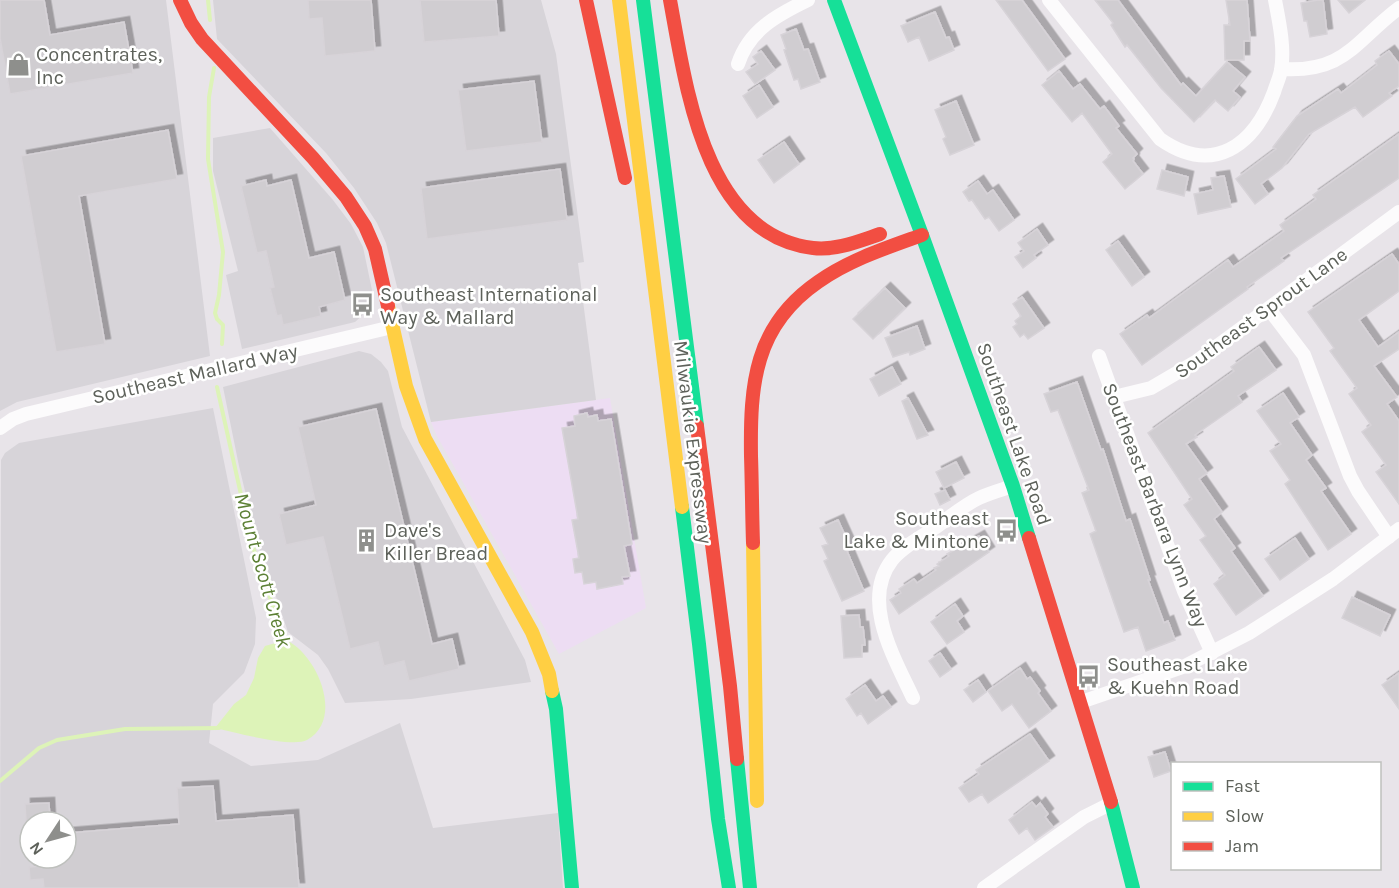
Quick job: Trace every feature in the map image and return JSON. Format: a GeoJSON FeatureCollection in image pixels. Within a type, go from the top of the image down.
{"type":"FeatureCollection","features":[{"type":"Feature","properties":{"kind":"main road"},"geometry":{"type":"LineString","coordinates":[[180,0],[202,39],[343,194],[360,218],[377,255],[407,389],[428,446],[532,632],[549,674],[556,709],[572,888]]}},
{"type":"Feature","properties":{"kind":"main road"},"geometry":{"type":"LineString","coordinates":[[586,0],[660,335]]}},
{"type":"Feature","properties":{"kind":"main road","name":"Milwaukie Expressway"},"geometry":{"type":"LineString","coordinates":[[619,0],[703,668],[722,850],[729,888]]}},
{"type":"Feature","properties":{"kind":"main road","name":"Milwaukie Expressway"},"geometry":{"type":"LineString","coordinates":[[644,0],[730,686],[751,888]]}},
{"type":"Feature","properties":{"kind":"main road"},"geometry":{"type":"LineString","coordinates":[[670,0],[688,95],[701,138],[711,164],[722,183],[736,204],[752,221],[768,233],[789,243],[812,248],[852,243],[906,224]]}},
{"type":"Feature","properties":{"kind":"main road","name":"Southeast Lake Road"},"geometry":{"type":"LineString","coordinates":[[834,0],[906,224],[922,235],[1013,486],[1112,803],[1133,888]]}},
{"type":"Feature","properties":{"kind":"main road"},"geometry":{"type":"LineString","coordinates":[[751,888],[757,820],[751,452],[751,409],[755,374],[764,346],[776,325],[805,290],[822,277],[851,262],[922,235]]}},
{"type":"Feature","properties":{"kind":"street"},"geometry":{"type":"LineString","coordinates":[[738,64],[744,46],[758,31],[788,10],[808,0]]}},
{"type":"Feature","properties":{"kind":"street"},"geometry":{"type":"LineString","coordinates":[[1049,0],[1152,130],[1170,146],[1189,153],[1208,155],[1225,152],[1243,141],[1258,126],[1267,109],[1281,69],[1281,44],[1275,0]]}},
{"type":"Feature","properties":{"kind":"street"},"geometry":{"type":"LineString","coordinates":[[1281,69],[1312,69],[1342,58],[1383,20],[1399,9]]}},
{"type":"Feature","properties":{"kind":"street","name":"Southeast Sprout Lane"},"geometry":{"type":"LineString","coordinates":[[1114,397],[1151,388],[1197,362],[1399,212]]}},
{"type":"Feature","properties":{"kind":"street"},"geometry":{"type":"LineString","coordinates":[[1081,702],[1163,675],[1212,653],[1249,633],[1333,579],[1394,533],[1358,491],[1350,476],[1304,355],[1269,309]]}},
{"type":"Feature","properties":{"kind":"street","name":"Southeast Mallard Way"},"geometry":{"type":"LineString","coordinates":[[0,428],[26,414],[392,327]]}},
{"type":"Feature","properties":{"kind":"street","name":"Southeast Barbara Lynn Way"},"geometry":{"type":"LineString","coordinates":[[1099,356],[1184,591],[1212,653]]}},
{"type":"Feature","properties":{"kind":"street"},"geometry":{"type":"LineString","coordinates":[[913,698],[883,627],[880,608],[881,589],[887,567],[899,552],[976,500],[1013,486]]}},
{"type":"Feature","properties":{"kind":"street"},"geometry":{"type":"LineString","coordinates":[[984,888],[1084,817],[1112,803]]}},
{"type":"Feature","properties":{"kind":"shaded area"},"geometry":{"type":"Polygon","coordinates":[[[0,0],[166,0],[210,356],[17,402],[0,411],[0,0]]]}},
{"type":"Feature","properties":{"kind":"shaded area"},"geometry":{"type":"Polygon","coordinates":[[[213,0],[541,0],[556,54],[584,262],[578,263],[596,400],[431,422],[386,243],[377,223],[354,188],[326,153],[217,39],[213,0]]]}},
{"type":"Feature","properties":{"kind":"shaded area"},"geometry":{"type":"Polygon","coordinates":[[[270,128],[351,224],[363,247],[372,290],[365,313],[355,322],[242,349],[226,275],[238,271],[213,171],[213,138],[270,128]]]}},
{"type":"Feature","properties":{"kind":"shaded area"},"geometry":{"type":"Polygon","coordinates":[[[359,351],[371,354],[388,371],[402,427],[525,660],[531,682],[411,699],[345,703],[328,669],[318,655],[288,632],[257,541],[223,387],[359,351]]]}},
{"type":"Feature","properties":{"kind":"shaded area"},"geometry":{"type":"Polygon","coordinates":[[[610,398],[646,608],[559,654],[431,422],[610,398]]]}},
{"type":"Feature","properties":{"kind":"shaded area"},"geometry":{"type":"Polygon","coordinates":[[[213,408],[256,618],[255,644],[244,673],[213,704],[209,743],[251,766],[318,760],[400,723],[433,828],[558,813],[563,888],[0,888],[1,460],[5,453],[19,443],[213,408]]]}},
{"type":"Feature","properties":{"kind":"shaded area"},"geometry":{"type":"Polygon","coordinates":[[[286,640],[297,647],[308,659],[322,687],[325,703],[324,717],[318,730],[307,740],[289,742],[215,728],[234,704],[246,695],[254,678],[258,658],[265,646],[286,640]]]}},
{"type":"Feature","properties":{"kind":"building"},"geometry":{"type":"Polygon","coordinates":[[[0,0],[44,0],[50,35],[124,22],[133,73],[10,94],[0,38],[0,0]]]}},
{"type":"Feature","properties":{"kind":"building"},"geometry":{"type":"Polygon","coordinates":[[[308,0],[371,0],[375,51],[325,56],[322,18],[309,19],[308,0]]]}},
{"type":"Feature","properties":{"kind":"building"},"geometry":{"type":"Polygon","coordinates":[[[420,0],[496,0],[499,36],[424,42],[420,0]]]}},
{"type":"Feature","properties":{"kind":"building"},"geometry":{"type":"Polygon","coordinates":[[[996,0],[1022,0],[1065,59],[1048,71],[996,0]]]}},
{"type":"Feature","properties":{"kind":"building"},"geometry":{"type":"Polygon","coordinates":[[[1095,0],[1118,0],[1181,85],[1183,83],[1196,96],[1227,62],[1245,77],[1233,91],[1240,97],[1228,111],[1215,100],[1194,122],[1161,88],[1127,45],[1125,47],[1111,25],[1113,23],[1095,0]]]}},
{"type":"Feature","properties":{"kind":"building"},"geometry":{"type":"Polygon","coordinates":[[[1226,0],[1247,0],[1250,41],[1244,41],[1244,60],[1225,60],[1224,25],[1230,25],[1226,0]]]}},
{"type":"Feature","properties":{"kind":"building"},"geometry":{"type":"Polygon","coordinates":[[[1323,0],[1327,34],[1310,37],[1301,3],[1323,0]]]}},
{"type":"Feature","properties":{"kind":"building"},"geometry":{"type":"Polygon","coordinates":[[[1338,0],[1365,0],[1349,13],[1338,0]]]}},
{"type":"Feature","properties":{"kind":"building"},"geometry":{"type":"Polygon","coordinates":[[[935,12],[954,50],[929,61],[919,37],[908,42],[901,26],[935,12]]]}},
{"type":"Feature","properties":{"kind":"building"},"geometry":{"type":"Polygon","coordinates":[[[796,29],[804,50],[808,49],[820,82],[801,89],[798,79],[794,80],[781,35],[796,29]]]}},
{"type":"Feature","properties":{"kind":"building"},"geometry":{"type":"Polygon","coordinates":[[[761,51],[775,70],[755,84],[746,72],[758,64],[753,57],[761,51]]]}},
{"type":"Feature","properties":{"kind":"building"},"geometry":{"type":"Polygon","coordinates":[[[1389,51],[1399,64],[1399,86],[1389,93],[1392,96],[1363,117],[1355,107],[1309,134],[1282,168],[1261,184],[1268,194],[1255,204],[1236,179],[1276,149],[1273,147],[1297,116],[1338,89],[1341,93],[1377,65],[1375,61],[1389,51]]]}},
{"type":"Feature","properties":{"kind":"building"},"geometry":{"type":"Polygon","coordinates":[[[1059,71],[1073,89],[1080,84],[1100,109],[1104,106],[1119,126],[1116,128],[1137,154],[1133,161],[1143,174],[1125,189],[1103,162],[1112,154],[1082,113],[1072,122],[1042,85],[1059,71]]]}},
{"type":"Feature","properties":{"kind":"building"},"geometry":{"type":"Polygon","coordinates":[[[534,81],[542,142],[466,151],[458,90],[534,81]]]}},
{"type":"Feature","properties":{"kind":"building"},"geometry":{"type":"Polygon","coordinates":[[[759,85],[773,107],[757,118],[743,96],[759,85]]]}},
{"type":"Feature","properties":{"kind":"building"},"geometry":{"type":"Polygon","coordinates":[[[956,101],[974,145],[950,155],[943,139],[946,137],[935,110],[956,101]]]}},
{"type":"Feature","properties":{"kind":"building"},"geometry":{"type":"Polygon","coordinates":[[[168,130],[177,179],[79,196],[105,344],[56,352],[21,156],[168,130]]]}},
{"type":"Feature","properties":{"kind":"building"},"geometry":{"type":"Polygon","coordinates":[[[1399,134],[1399,178],[1281,258],[1284,261],[1247,287],[1248,289],[1142,365],[1120,334],[1147,315],[1149,318],[1228,260],[1233,267],[1284,231],[1280,225],[1316,199],[1313,195],[1399,134]]]}},
{"type":"Feature","properties":{"kind":"building"},"geometry":{"type":"Polygon","coordinates":[[[784,142],[799,164],[774,183],[758,160],[784,142]]]}},
{"type":"Feature","properties":{"kind":"building"},"geometry":{"type":"Polygon","coordinates":[[[560,169],[567,220],[427,239],[421,188],[560,169]]]}},
{"type":"Feature","properties":{"kind":"building"},"geometry":{"type":"Polygon","coordinates":[[[1162,170],[1188,177],[1184,196],[1157,189],[1162,170]]]}},
{"type":"Feature","properties":{"kind":"building"},"geometry":{"type":"Polygon","coordinates":[[[1224,176],[1231,207],[1198,214],[1194,194],[1213,190],[1211,178],[1224,176]]]}},
{"type":"Feature","properties":{"kind":"building"},"geometry":{"type":"Polygon","coordinates":[[[266,180],[267,186],[291,180],[309,258],[334,252],[345,300],[319,307],[321,316],[283,325],[281,315],[277,316],[270,288],[274,287],[266,251],[257,253],[241,186],[266,180]]]}},
{"type":"Feature","properties":{"kind":"building"},"geometry":{"type":"Polygon","coordinates":[[[978,181],[987,194],[993,190],[1014,220],[999,231],[989,217],[985,219],[972,200],[969,201],[963,192],[978,181]]]}},
{"type":"Feature","properties":{"kind":"building"},"geometry":{"type":"Polygon","coordinates":[[[1037,229],[1048,245],[1034,255],[1036,258],[1023,268],[1015,257],[1024,251],[1018,243],[1037,229]]]}},
{"type":"Feature","properties":{"kind":"building"},"geometry":{"type":"Polygon","coordinates":[[[1118,241],[1144,277],[1132,286],[1106,250],[1118,241]]]}},
{"type":"Feature","properties":{"kind":"building"},"geometry":{"type":"Polygon","coordinates":[[[1392,254],[1399,264],[1399,291],[1359,320],[1378,347],[1399,332],[1399,349],[1374,366],[1397,397],[1387,404],[1399,421],[1399,504],[1376,472],[1386,465],[1362,432],[1371,425],[1349,394],[1357,388],[1330,351],[1334,348],[1308,312],[1392,254]]]}},
{"type":"Feature","properties":{"kind":"building"},"geometry":{"type":"Polygon","coordinates":[[[885,288],[905,308],[873,339],[853,319],[885,288]]]}},
{"type":"Feature","properties":{"kind":"building"},"geometry":{"type":"Polygon","coordinates":[[[1022,297],[1044,328],[1028,339],[1024,334],[1020,337],[1013,327],[1017,324],[1015,321],[1021,316],[1013,304],[1022,297]]]}},
{"type":"Feature","properties":{"kind":"building"},"geometry":{"type":"Polygon","coordinates":[[[917,326],[925,349],[910,355],[909,352],[893,357],[885,338],[917,326]]]}},
{"type":"Feature","properties":{"kind":"building"},"geometry":{"type":"Polygon","coordinates":[[[1259,347],[1276,370],[1238,396],[1242,402],[1195,435],[1197,437],[1186,444],[1207,473],[1199,479],[1222,512],[1214,519],[1235,548],[1231,551],[1263,596],[1236,615],[1214,584],[1225,575],[1200,540],[1206,536],[1184,505],[1192,499],[1148,433],[1234,371],[1231,367],[1259,347]]]}},
{"type":"Feature","properties":{"kind":"building"},"geometry":{"type":"Polygon","coordinates":[[[892,367],[901,384],[879,396],[870,379],[892,367]]]}},
{"type":"Feature","properties":{"kind":"building"},"geometry":{"type":"Polygon","coordinates":[[[1077,382],[1101,450],[1103,449],[1126,521],[1130,519],[1150,580],[1148,580],[1164,623],[1168,621],[1175,640],[1146,651],[1138,627],[1124,632],[1090,534],[1096,531],[1082,493],[1089,490],[1058,410],[1051,412],[1044,394],[1077,382]]]}},
{"type":"Feature","properties":{"kind":"building"},"geometry":{"type":"Polygon","coordinates":[[[1283,393],[1299,417],[1290,423],[1312,455],[1306,460],[1326,488],[1321,491],[1351,534],[1328,550],[1285,484],[1290,480],[1270,451],[1281,444],[1257,411],[1283,393]]]}},
{"type":"Feature","properties":{"kind":"building"},"geometry":{"type":"Polygon","coordinates":[[[908,398],[928,435],[917,439],[902,401],[908,398]]]}},
{"type":"Feature","properties":{"kind":"building","name":"Dave's Killer Bread"},"geometry":{"type":"Polygon","coordinates":[[[376,409],[432,644],[452,639],[459,669],[409,681],[404,661],[384,666],[378,642],[350,649],[323,537],[286,545],[279,514],[316,505],[298,427],[376,409]]]}},
{"type":"Feature","properties":{"kind":"building"},"geometry":{"type":"Polygon","coordinates":[[[587,413],[588,417],[597,415],[598,421],[611,419],[632,544],[624,546],[630,576],[622,577],[623,584],[597,589],[596,582],[584,584],[582,572],[575,573],[573,559],[579,558],[572,520],[578,519],[562,428],[575,426],[574,416],[587,413]]]}},
{"type":"Feature","properties":{"kind":"building"},"geometry":{"type":"Polygon","coordinates":[[[956,462],[964,478],[944,488],[936,472],[956,462]]]}},
{"type":"Feature","properties":{"kind":"building"},"geometry":{"type":"Polygon","coordinates":[[[945,490],[950,500],[940,505],[935,494],[945,490]]]}},
{"type":"Feature","properties":{"kind":"building"},"geometry":{"type":"Polygon","coordinates":[[[838,520],[851,549],[847,551],[864,591],[842,601],[824,561],[828,559],[822,546],[828,544],[820,528],[838,520]]]}},
{"type":"Feature","properties":{"kind":"building"},"geometry":{"type":"Polygon","coordinates":[[[979,536],[989,552],[899,614],[890,600],[901,593],[899,589],[914,579],[917,583],[936,570],[934,568],[939,566],[937,564],[949,556],[947,554],[979,536]]]}},
{"type":"Feature","properties":{"kind":"building"},"geometry":{"type":"Polygon","coordinates":[[[1295,538],[1309,559],[1280,580],[1265,559],[1295,538]]]}},
{"type":"Feature","properties":{"kind":"building"},"geometry":{"type":"Polygon","coordinates":[[[1352,597],[1390,615],[1380,636],[1342,618],[1352,597]]]}},
{"type":"Feature","properties":{"kind":"building"},"geometry":{"type":"Polygon","coordinates":[[[955,604],[963,616],[957,621],[964,632],[947,644],[931,622],[955,604]]]}},
{"type":"Feature","properties":{"kind":"building"},"geometry":{"type":"Polygon","coordinates":[[[859,615],[865,645],[862,645],[862,657],[844,658],[841,616],[859,615]]]}},
{"type":"Feature","properties":{"kind":"building"},"geometry":{"type":"Polygon","coordinates":[[[940,653],[951,669],[940,677],[929,661],[940,653]]]}},
{"type":"Feature","properties":{"kind":"building"},"geometry":{"type":"Polygon","coordinates":[[[1020,668],[1027,679],[1030,677],[1051,711],[1029,728],[1012,704],[1002,711],[988,691],[1020,668]]]}},
{"type":"Feature","properties":{"kind":"building"},"geometry":{"type":"Polygon","coordinates":[[[1399,673],[1399,709],[1382,685],[1399,673]]]}},
{"type":"Feature","properties":{"kind":"building"},"geometry":{"type":"Polygon","coordinates":[[[978,680],[986,692],[973,702],[964,690],[978,680]]]}},
{"type":"Feature","properties":{"kind":"building"},"geometry":{"type":"Polygon","coordinates":[[[865,685],[876,701],[883,696],[891,707],[868,724],[861,713],[857,716],[846,699],[865,685]]]}},
{"type":"Feature","properties":{"kind":"building"},"geometry":{"type":"Polygon","coordinates":[[[1030,734],[1049,761],[988,803],[982,794],[969,802],[959,788],[979,774],[976,770],[1030,734]]]}},
{"type":"Feature","properties":{"kind":"building"},"geometry":{"type":"Polygon","coordinates":[[[1165,752],[1171,771],[1154,777],[1148,757],[1165,752]]]}},
{"type":"Feature","properties":{"kind":"building"},"geometry":{"type":"Polygon","coordinates":[[[213,786],[216,821],[293,815],[299,888],[44,888],[43,879],[30,880],[29,870],[78,870],[78,832],[179,824],[177,788],[213,786]]]}},
{"type":"Feature","properties":{"kind":"building"},"geometry":{"type":"Polygon","coordinates":[[[1032,802],[1036,807],[1040,803],[1048,814],[1045,817],[1053,827],[1035,840],[1027,828],[1019,834],[1009,820],[1032,802]]]}},
{"type":"Feature","properties":{"kind":"building"},"geometry":{"type":"Polygon","coordinates":[[[49,803],[49,810],[25,810],[25,804],[49,803]]]}},
{"type":"Feature","properties":{"kind":"waterway","name":"Mount Scott Creek"},"geometry":{"type":"LineString","coordinates":[[208,0],[210,20]]}},
{"type":"Feature","properties":{"kind":"waterway","name":"Mount Scott Creek"},"geometry":{"type":"LineString","coordinates":[[214,68],[209,97],[208,159],[223,252],[215,313],[223,325],[222,344]]}},
{"type":"Feature","properties":{"kind":"waterway","name":"Mount Scott Creek"},"geometry":{"type":"LineString","coordinates":[[217,387],[252,544],[286,645]]}},
{"type":"Feature","properties":{"kind":"waterway","name":"Mount Scott Creek"},"geometry":{"type":"LineString","coordinates":[[0,781],[39,748],[57,740],[125,729],[219,728]]}},
{"type":"Feature","properties":{"kind":"traffic: fast"},"geometry":{"type":"LineString","coordinates":[[643,0],[697,426]]}},
{"type":"Feature","properties":{"kind":"traffic: fast"},"geometry":{"type":"LineString","coordinates":[[834,0],[922,235]]}},
{"type":"Feature","properties":{"kind":"traffic: fast"},"geometry":{"type":"LineString","coordinates":[[922,235],[1013,486],[1029,538]]}},
{"type":"Feature","properties":{"kind":"traffic: fast"},"geometry":{"type":"LineString","coordinates":[[682,507],[718,819],[729,888]]}},
{"type":"Feature","properties":{"kind":"traffic: fast"},"geometry":{"type":"LineString","coordinates":[[552,691],[556,709],[572,888]]}},
{"type":"Feature","properties":{"kind":"traffic: fast"},"geometry":{"type":"LineString","coordinates":[[737,759],[750,888]]}},
{"type":"Feature","properties":{"kind":"traffic: fast"},"geometry":{"type":"LineString","coordinates":[[1111,802],[1133,888]]}},
{"type":"Feature","properties":{"kind":"traffic: slow"},"geometry":{"type":"LineString","coordinates":[[619,0],[682,507]]}},
{"type":"Feature","properties":{"kind":"traffic: slow"},"geometry":{"type":"LineString","coordinates":[[388,306],[406,386],[425,439],[532,632],[549,674],[552,691]]}},
{"type":"Feature","properties":{"kind":"traffic: slow"},"geometry":{"type":"LineString","coordinates":[[753,543],[757,801]]}},
{"type":"Feature","properties":{"kind":"traffic: jam"},"geometry":{"type":"LineString","coordinates":[[180,0],[202,39],[313,158],[346,197],[365,226],[375,249],[388,306]]}},
{"type":"Feature","properties":{"kind":"traffic: jam"},"geometry":{"type":"LineString","coordinates":[[586,0],[625,178]]}},
{"type":"Feature","properties":{"kind":"traffic: jam"},"geometry":{"type":"LineString","coordinates":[[670,0],[684,73],[707,151],[724,186],[747,216],[776,237],[813,248],[838,247],[880,234]]}},
{"type":"Feature","properties":{"kind":"traffic: jam"},"geometry":{"type":"LineString","coordinates":[[753,543],[752,405],[760,359],[768,338],[780,318],[797,299],[818,282],[855,261],[922,235]]}},
{"type":"Feature","properties":{"kind":"traffic: jam"},"geometry":{"type":"LineString","coordinates":[[697,426],[737,759]]}},
{"type":"Feature","properties":{"kind":"traffic: jam"},"geometry":{"type":"LineString","coordinates":[[1029,538],[1111,802]]}},
{"type":"Feature","properties":{"kind":"place","name":"Concentrates, Inc"},"geometry":{"type":"Point","coordinates":[18,65]}},
{"type":"Feature","properties":{"kind":"place","name":"Southeast International Way & Mallard"},"geometry":{"type":"Point","coordinates":[362,305]}},
{"type":"Feature","properties":{"kind":"place","name":"Southeast Lake & Mintone"},"geometry":{"type":"Point","coordinates":[1007,530]}},
{"type":"Feature","properties":{"kind":"place","name":"Dave's Killer Bread"},"geometry":{"type":"Point","coordinates":[366,541]}},
{"type":"Feature","properties":{"kind":"place","name":"Southeast Lake & Kuehn Road"},"geometry":{"type":"Point","coordinates":[1089,676]}}]}
